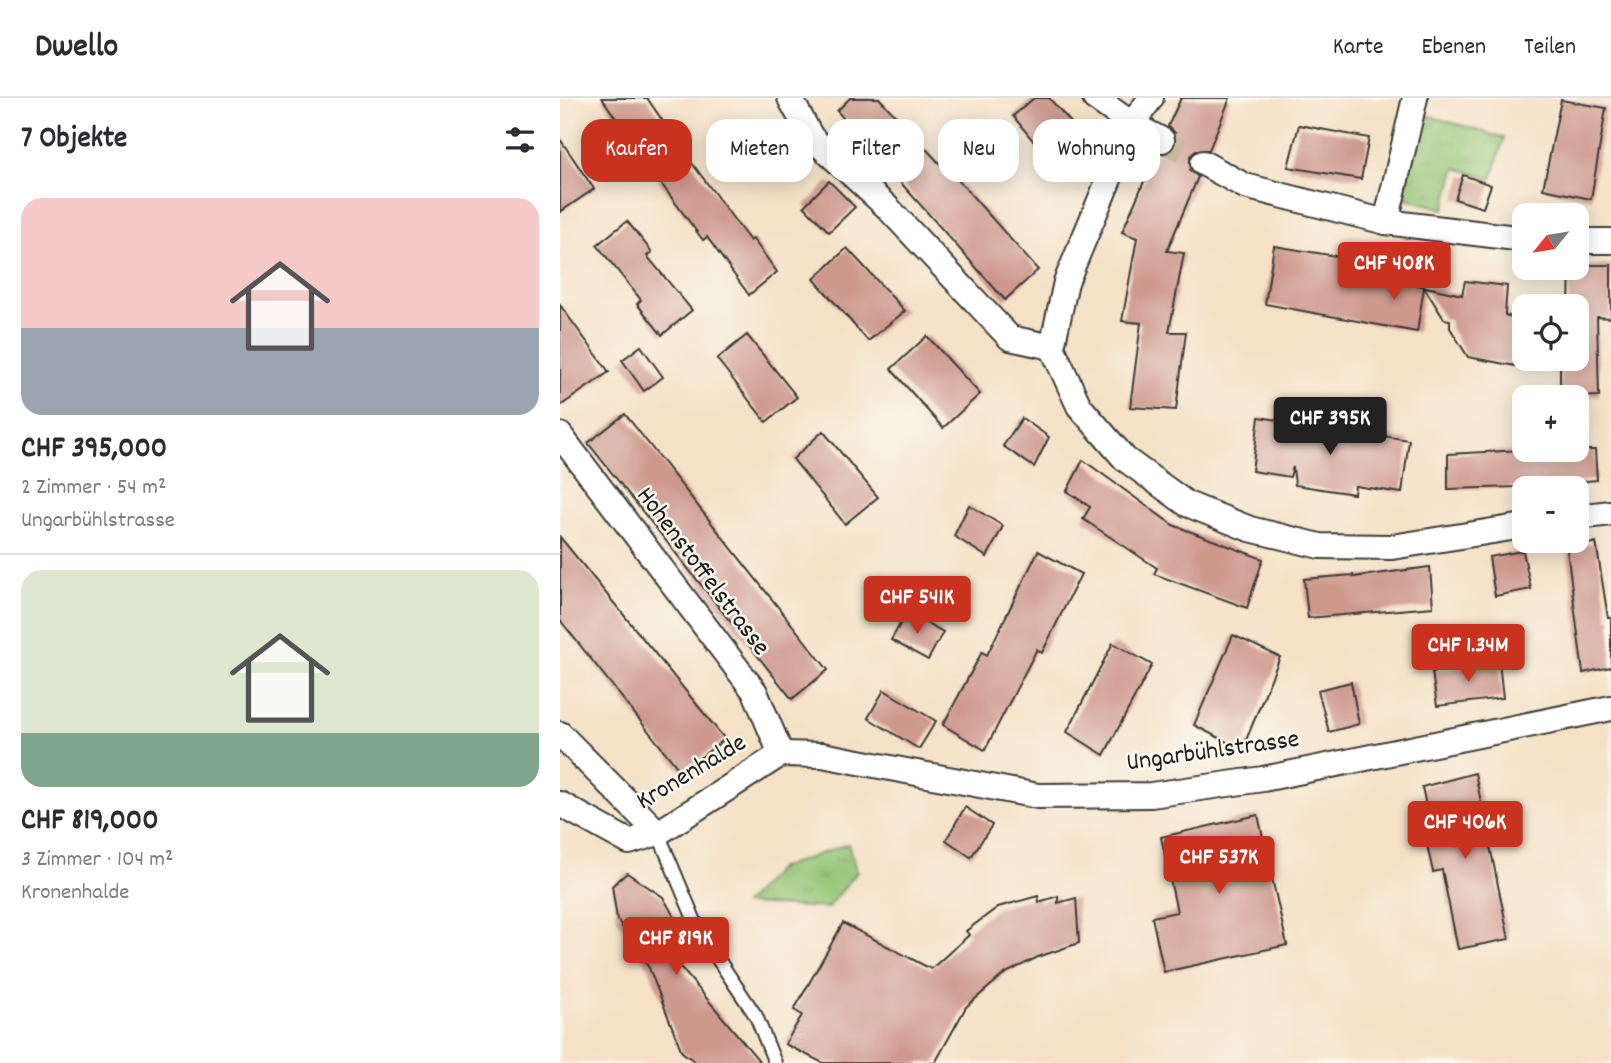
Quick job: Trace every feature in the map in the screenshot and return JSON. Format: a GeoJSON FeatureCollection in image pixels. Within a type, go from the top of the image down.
{"type":"FeatureCollection","features":[{"type":"Feature","properties":{"kind":"street"},"geometry":{"type":"LineString","coordinates":[[790,98],[811,137],[887,207],[1010,338],[1052,347]]}},
{"type":"Feature","properties":{"kind":"street"},"geometry":{"type":"LineString","coordinates":[[1095,98],[1125,119]]}},
{"type":"Feature","properties":{"kind":"street"},"geometry":{"type":"LineString","coordinates":[[1136,119],[1151,98]]}},
{"type":"Feature","properties":{"kind":"street"},"geometry":{"type":"LineString","coordinates":[[1386,222],[1415,98]]}},
{"type":"Feature","properties":{"kind":"street"},"geometry":{"type":"LineString","coordinates":[[1203,163],[1245,186],[1386,222],[1512,238]]}},
{"type":"Feature","properties":{"kind":"street"},"geometry":{"type":"LineString","coordinates":[[1108,182],[1066,282],[1052,347],[1079,406],[1125,459],[1188,504],[1250,529],[1320,545],[1392,547],[1512,528]]}},
{"type":"Feature","properties":{"kind":"street"},"geometry":{"type":"LineString","coordinates":[[1589,241],[1611,240]]}},
{"type":"Feature","properties":{"kind":"street","name":"Hohenstoffelstrasse"},"geometry":{"type":"LineString","coordinates":[[560,435],[755,692],[781,754]]}},
{"type":"Feature","properties":{"kind":"street"},"geometry":{"type":"LineString","coordinates":[[1589,516],[1611,513]]}},
{"type":"Feature","properties":{"kind":"street","name":"Ungarbühlstrasse"},"geometry":{"type":"LineString","coordinates":[[822,755],[1038,796],[1151,795],[1263,779],[1611,708]]}},
{"type":"Feature","properties":{"kind":"street"},"geometry":{"type":"LineString","coordinates":[[560,734],[658,833]]}},
{"type":"Feature","properties":{"kind":"street","name":"Kronenhalde"},"geometry":{"type":"LineString","coordinates":[[560,804],[629,842],[658,833],[781,754],[822,755]]}},
{"type":"Feature","properties":{"kind":"lane"},"geometry":{"type":"LineString","coordinates":[[658,833],[699,930],[756,1016],[775,1063]]}},
{"type":"Feature","properties":{"kind":"green space"},"geometry":{"type":"Polygon","coordinates":[[[1426,115],[1504,138],[1492,179],[1456,168],[1444,209],[1402,197],[1426,115]]]}},
{"type":"Feature","properties":{"kind":"green space"},"geometry":{"type":"Polygon","coordinates":[[[848,844],[857,872],[828,908],[744,904],[779,868],[848,844]]]}},
{"type":"Feature","properties":{"kind":"building"},"geometry":{"type":"Polygon","coordinates":[[[602,98],[647,98],[661,119],[616,119],[602,98]]]}},
{"type":"Feature","properties":{"kind":"building"},"geometry":{"type":"Polygon","coordinates":[[[850,98],[879,98],[898,119],[844,119],[837,111],[850,98]]]}},
{"type":"Feature","properties":{"kind":"building"},"geometry":{"type":"Polygon","coordinates":[[[1034,98],[1049,98],[1068,119],[1033,119],[1033,141],[1019,123],[1019,119],[1013,116],[1034,98]]]}},
{"type":"Feature","properties":{"kind":"building"},"geometry":{"type":"Polygon","coordinates":[[[1181,98],[1230,98],[1209,150],[1196,150],[1190,157],[1190,170],[1198,177],[1167,251],[1184,253],[1169,332],[1186,332],[1176,410],[1130,407],[1141,323],[1122,321],[1137,238],[1122,232],[1144,182],[1160,182],[1160,154],[1169,153],[1175,146],[1175,133],[1168,126],[1181,98]]]}},
{"type":"Feature","properties":{"kind":"building"},"geometry":{"type":"Polygon","coordinates":[[[1561,100],[1606,108],[1591,199],[1543,189],[1561,100]]]}},
{"type":"Feature","properties":{"kind":"building"},"geometry":{"type":"Polygon","coordinates":[[[1299,125],[1369,138],[1361,179],[1288,167],[1299,125]]]}},
{"type":"Feature","properties":{"kind":"building"},"geometry":{"type":"Polygon","coordinates":[[[560,139],[581,170],[581,182],[589,182],[594,189],[560,212],[560,139]]]}},
{"type":"Feature","properties":{"kind":"building"},"geometry":{"type":"Polygon","coordinates":[[[924,147],[938,162],[938,182],[960,182],[1038,270],[1005,300],[900,182],[924,182],[924,147]]]}},
{"type":"Feature","properties":{"kind":"building"},"geometry":{"type":"Polygon","coordinates":[[[692,163],[750,241],[753,239],[777,272],[749,295],[707,237],[703,240],[660,182],[692,182],[692,163]]]}},
{"type":"Feature","properties":{"kind":"building"},"geometry":{"type":"Polygon","coordinates":[[[1463,175],[1491,185],[1483,208],[1455,199],[1463,175]]]}},
{"type":"Feature","properties":{"kind":"building"},"geometry":{"type":"Polygon","coordinates":[[[830,182],[855,207],[829,232],[804,206],[830,182]]]}},
{"type":"Feature","properties":{"kind":"building"},"geometry":{"type":"Polygon","coordinates":[[[627,221],[652,252],[647,256],[692,310],[662,335],[637,304],[641,300],[597,245],[627,221]]]}},
{"type":"Feature","properties":{"kind":"building"},"geometry":{"type":"Polygon","coordinates":[[[1274,246],[1373,262],[1371,275],[1462,295],[1465,281],[1507,286],[1505,315],[1512,317],[1512,365],[1468,357],[1450,328],[1450,320],[1444,319],[1424,287],[1417,332],[1265,304],[1274,246]]]}},
{"type":"Feature","properties":{"kind":"building"},"geometry":{"type":"Polygon","coordinates":[[[847,248],[905,311],[868,341],[814,279],[847,248]]]}},
{"type":"Feature","properties":{"kind":"building"},"geometry":{"type":"Polygon","coordinates":[[[1589,265],[1611,265],[1611,318],[1597,317],[1599,396],[1589,396],[1589,385],[1560,385],[1560,371],[1589,371],[1589,294],[1569,294],[1570,280],[1589,280],[1589,265]]]}},
{"type":"Feature","properties":{"kind":"building"},"geometry":{"type":"Polygon","coordinates":[[[560,305],[609,372],[560,406],[560,305]]]}},
{"type":"Feature","properties":{"kind":"building"},"geometry":{"type":"Polygon","coordinates":[[[747,335],[797,397],[766,422],[717,359],[747,335]]]}},
{"type":"Feature","properties":{"kind":"building"},"geometry":{"type":"Polygon","coordinates":[[[927,336],[980,394],[943,428],[891,369],[927,336]]]}},
{"type":"Feature","properties":{"kind":"building"},"geometry":{"type":"Polygon","coordinates":[[[641,346],[663,377],[644,391],[622,360],[641,346]]]}},
{"type":"Feature","properties":{"kind":"building"},"geometry":{"type":"Polygon","coordinates":[[[625,414],[828,670],[792,699],[588,443],[625,414]]]}},
{"type":"Feature","properties":{"kind":"building"},"geometry":{"type":"Polygon","coordinates":[[[1259,417],[1409,440],[1402,493],[1355,486],[1354,494],[1295,485],[1293,467],[1290,477],[1252,471],[1259,417]]]}},
{"type":"Feature","properties":{"kind":"building"},"geometry":{"type":"Polygon","coordinates":[[[1022,418],[1049,437],[1034,467],[1003,446],[1022,418]]]}},
{"type":"Feature","properties":{"kind":"building"},"geometry":{"type":"Polygon","coordinates":[[[823,431],[878,497],[845,524],[793,459],[823,431]]]}},
{"type":"Feature","properties":{"kind":"building"},"geometry":{"type":"Polygon","coordinates":[[[1589,450],[1595,450],[1597,480],[1589,481],[1589,476],[1512,476],[1512,487],[1448,489],[1448,454],[1512,451],[1512,462],[1589,462],[1589,450]]]}},
{"type":"Feature","properties":{"kind":"building"},"geometry":{"type":"Polygon","coordinates":[[[1083,460],[1173,525],[1263,559],[1247,608],[1154,574],[1157,568],[1083,519],[1090,507],[1067,491],[1083,460]]]}},
{"type":"Feature","properties":{"kind":"building"},"geometry":{"type":"Polygon","coordinates":[[[969,505],[1003,526],[987,557],[954,536],[969,505]]]}},
{"type":"Feature","properties":{"kind":"building"},"geometry":{"type":"Polygon","coordinates":[[[560,537],[725,739],[681,772],[560,620],[560,537]]]}},
{"type":"Feature","properties":{"kind":"building"},"geometry":{"type":"Polygon","coordinates":[[[1596,542],[1608,618],[1611,618],[1611,667],[1583,673],[1567,553],[1589,553],[1589,544],[1596,542]]]}},
{"type":"Feature","properties":{"kind":"building"},"geometry":{"type":"Polygon","coordinates":[[[1038,551],[1081,574],[1042,653],[1037,649],[985,750],[943,725],[982,652],[987,655],[1038,551]]]}},
{"type":"Feature","properties":{"kind":"building"},"geometry":{"type":"Polygon","coordinates":[[[1523,553],[1531,589],[1495,596],[1489,557],[1523,553]]]}},
{"type":"Feature","properties":{"kind":"building"},"geometry":{"type":"Polygon","coordinates":[[[1430,567],[1433,607],[1308,618],[1304,579],[1353,577],[1430,567]]]}},
{"type":"Feature","properties":{"kind":"building"},"geometry":{"type":"Polygon","coordinates":[[[907,612],[943,632],[928,660],[891,640],[907,612]]]}},
{"type":"Feature","properties":{"kind":"building"},"geometry":{"type":"Polygon","coordinates":[[[1233,635],[1280,657],[1242,750],[1194,725],[1233,635]]]}},
{"type":"Feature","properties":{"kind":"building"},"geometry":{"type":"Polygon","coordinates":[[[1113,643],[1152,665],[1104,755],[1067,732],[1113,643]]]}},
{"type":"Feature","properties":{"kind":"building"},"geometry":{"type":"Polygon","coordinates":[[[1499,662],[1503,698],[1437,706],[1432,672],[1499,662]]]}},
{"type":"Feature","properties":{"kind":"building"},"geometry":{"type":"Polygon","coordinates":[[[1351,682],[1359,724],[1329,732],[1318,690],[1351,682]]]}},
{"type":"Feature","properties":{"kind":"building"},"geometry":{"type":"Polygon","coordinates":[[[884,690],[936,721],[919,749],[868,718],[884,690]]]}},
{"type":"Feature","properties":{"kind":"building"},"geometry":{"type":"Polygon","coordinates":[[[1475,773],[1509,939],[1458,949],[1442,870],[1433,872],[1425,836],[1432,833],[1422,787],[1475,773]]]}},
{"type":"Feature","properties":{"kind":"building"},"geometry":{"type":"Polygon","coordinates":[[[965,807],[992,825],[971,857],[946,840],[965,807]]]}},
{"type":"Feature","properties":{"kind":"building"},"geometry":{"type":"Polygon","coordinates":[[[1258,815],[1287,945],[1164,972],[1152,917],[1177,912],[1161,837],[1258,815]]]}},
{"type":"Feature","properties":{"kind":"building"},"geometry":{"type":"Polygon","coordinates":[[[627,873],[663,897],[689,943],[671,956],[761,1063],[697,1063],[682,1052],[649,968],[617,919],[612,886],[627,873]]]}},
{"type":"Feature","properties":{"kind":"building"},"geometry":{"type":"Polygon","coordinates":[[[1038,896],[1039,902],[1058,896],[1058,903],[1076,898],[1079,943],[1038,957],[1004,974],[966,1007],[935,1063],[823,1063],[785,1044],[802,1015],[794,1010],[843,923],[931,969],[969,935],[966,931],[998,907],[1038,896]]]}},
{"type":"Feature","properties":{"kind":"tunnel"},"geometry":{"type":"LineString","coordinates":[[1162,140],[1203,163]]}}]}
